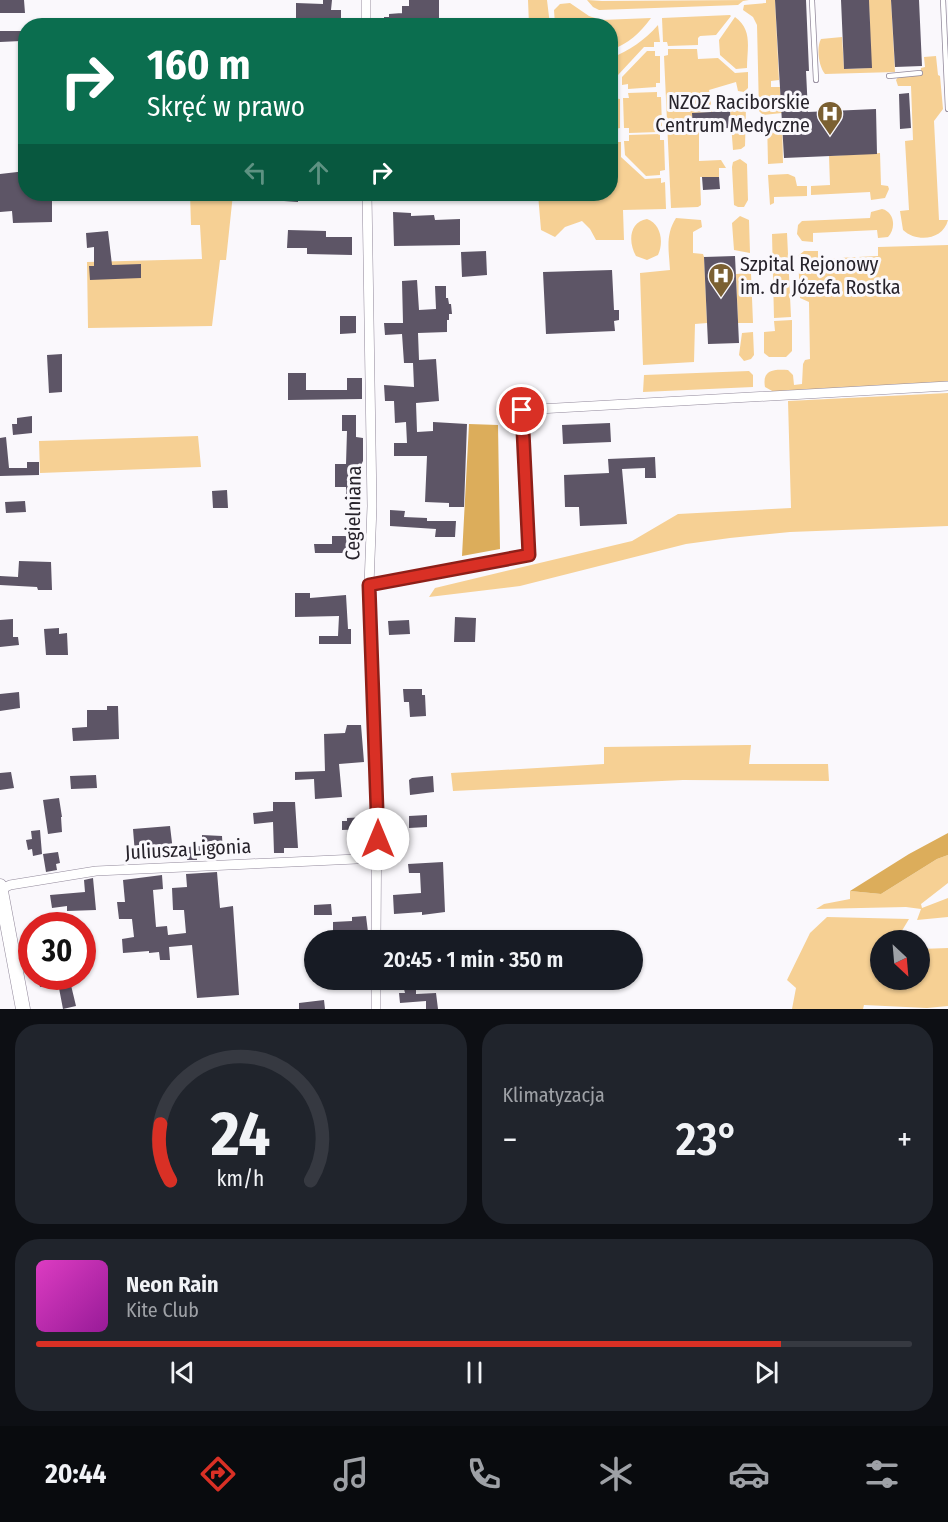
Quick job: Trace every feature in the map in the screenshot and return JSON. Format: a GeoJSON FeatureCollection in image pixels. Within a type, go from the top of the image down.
{"type":"FeatureCollection","features":[{"type":"Feature","properties":{"kind":"main road"},"geometry":{"type":"LineString","coordinates":[[0,888],[22,1009]]}},
{"type":"Feature","properties":{"kind":"street"},"geometry":{"type":"LineString","coordinates":[[366,0],[366,18]]}},
{"type":"Feature","properties":{"kind":"street","name":"Cegielniana"},"geometry":{"type":"LineString","coordinates":[[367,201],[372,483],[369,585],[378,858],[376,930]]}},
{"type":"Feature","properties":{"kind":"street"},"geometry":{"type":"LineString","coordinates":[[369,585],[529,555],[522,410],[948,386]]}},
{"type":"Feature","properties":{"kind":"street","name":"Juliusza Ligonia"},"geometry":{"type":"LineString","coordinates":[[0,888],[96,872],[378,858]]}},
{"type":"Feature","properties":{"kind":"street"},"geometry":{"type":"LineString","coordinates":[[376,990],[376,1009]]}},
{"type":"Feature","properties":{"kind":"lane"},"geometry":{"type":"LineString","coordinates":[[943,0],[948,109]]}},
{"type":"Feature","properties":{"kind":"lane"},"geometry":{"type":"LineString","coordinates":[[812,1],[816,80]]}},
{"type":"Feature","properties":{"kind":"lane"},"geometry":{"type":"LineString","coordinates":[[889,76],[920,73]]}},
{"type":"Feature","properties":{"kind":"shaded area"},"geometry":{"type":"Polygon","coordinates":[[[528,0],[547,0],[549,18],[529,18],[528,0]]]}},
{"type":"Feature","properties":{"kind":"shaded area"},"geometry":{"type":"Polygon","coordinates":[[[587,0],[749,0],[738,5],[599,10],[587,0]]]}},
{"type":"Feature","properties":{"kind":"shaded area"},"geometry":{"type":"Polygon","coordinates":[[[766,0],[775,0],[779,80],[771,81],[771,87],[780,87],[782,113],[763,115],[759,111],[757,25],[753,17],[743,10],[744,5],[766,3],[766,0]]]}},
{"type":"Feature","properties":{"kind":"shaded area"},"geometry":{"type":"Polygon","coordinates":[[[869,0],[891,0],[895,72],[825,74],[819,57],[821,39],[842,37],[844,69],[871,68],[869,0]]]}},
{"type":"Feature","properties":{"kind":"shaded area"},"geometry":{"type":"Polygon","coordinates":[[[570,3],[595,18],[555,18],[554,10],[560,4],[570,3]]]}},
{"type":"Feature","properties":{"kind":"shaded area"},"geometry":{"type":"Polygon","coordinates":[[[730,15],[716,35],[700,36],[698,45],[668,46],[667,42],[663,42],[662,18],[730,15]]]}},
{"type":"Feature","properties":{"kind":"shaded area"},"geometry":{"type":"Polygon","coordinates":[[[735,17],[741,22],[747,34],[747,68],[736,69],[720,55],[719,40],[735,17]]]}},
{"type":"Feature","properties":{"kind":"shaded area"},"geometry":{"type":"Polygon","coordinates":[[[651,18],[633,37],[618,47],[618,19],[651,18]]]}},
{"type":"Feature","properties":{"kind":"shaded area"},"geometry":{"type":"Polygon","coordinates":[[[658,25],[660,42],[654,42],[654,47],[644,47],[618,75],[618,55],[647,36],[658,25]]]}},
{"type":"Feature","properties":{"kind":"shaded area"},"geometry":{"type":"Polygon","coordinates":[[[668,49],[697,49],[698,59],[718,58],[735,73],[748,72],[748,88],[744,92],[738,91],[736,82],[709,90],[712,112],[692,113],[693,129],[699,129],[699,161],[721,160],[726,168],[719,168],[719,177],[700,177],[701,205],[698,207],[671,208],[664,56],[668,55],[668,49]]]}},
{"type":"Feature","properties":{"kind":"shaded area"},"geometry":{"type":"Polygon","coordinates":[[[647,51],[655,51],[655,56],[660,56],[660,83],[656,83],[656,87],[628,89],[628,84],[622,85],[622,77],[647,51]]]}},
{"type":"Feature","properties":{"kind":"shaded area"},"geometry":{"type":"Polygon","coordinates":[[[936,56],[943,109],[934,121],[939,220],[948,220],[941,232],[922,238],[903,230],[900,211],[909,210],[905,141],[913,140],[911,86],[898,86],[896,80],[899,76],[920,75],[921,68],[925,67],[924,57],[936,56]]]}},
{"type":"Feature","properties":{"kind":"shaded area"},"geometry":{"type":"Polygon","coordinates":[[[657,92],[657,97],[661,97],[662,126],[658,127],[658,132],[629,133],[629,128],[624,128],[623,98],[629,98],[628,93],[657,92]]]}},
{"type":"Feature","properties":{"kind":"shaded area"},"geometry":{"type":"Polygon","coordinates":[[[618,99],[620,99],[620,128],[618,128],[618,99]]]}},
{"type":"Feature","properties":{"kind":"shaded area"},"geometry":{"type":"Polygon","coordinates":[[[739,102],[743,103],[746,108],[745,146],[733,150],[730,111],[727,107],[739,102]]]}},
{"type":"Feature","properties":{"kind":"shaded area"},"geometry":{"type":"Polygon","coordinates":[[[767,120],[782,120],[783,163],[768,164],[767,120]]]}},
{"type":"Feature","properties":{"kind":"shaded area"},"geometry":{"type":"Polygon","coordinates":[[[660,134],[660,140],[664,140],[665,170],[660,171],[660,175],[646,176],[625,155],[624,141],[629,141],[629,135],[660,134]]]}},
{"type":"Feature","properties":{"kind":"shaded area"},"geometry":{"type":"Polygon","coordinates":[[[618,142],[621,142],[621,157],[645,179],[661,178],[661,183],[665,182],[666,209],[623,210],[624,240],[596,240],[582,221],[565,227],[555,237],[541,230],[539,201],[618,201],[618,142]]]}},
{"type":"Feature","properties":{"kind":"shaded area"},"geometry":{"type":"Polygon","coordinates":[[[880,153],[881,185],[888,186],[889,189],[885,198],[871,200],[870,192],[811,195],[811,186],[830,185],[829,156],[880,153]]]}},
{"type":"Feature","properties":{"kind":"shaded area"},"geometry":{"type":"Polygon","coordinates":[[[740,159],[747,164],[748,200],[744,207],[734,205],[732,167],[733,162],[740,159]]]}},
{"type":"Feature","properties":{"kind":"shaded area"},"geometry":{"type":"Polygon","coordinates":[[[788,174],[795,177],[797,186],[807,186],[807,196],[774,197],[774,203],[770,205],[768,175],[788,174]]]}},
{"type":"Feature","properties":{"kind":"shaded area"},"geometry":{"type":"Polygon","coordinates":[[[190,201],[232,201],[226,260],[220,260],[212,326],[88,328],[87,262],[202,259],[200,225],[191,225],[190,201]]]}},
{"type":"Feature","properties":{"kind":"shaded area"},"geometry":{"type":"Polygon","coordinates":[[[882,209],[890,214],[893,221],[891,234],[888,237],[878,238],[877,230],[813,233],[813,242],[802,241],[797,234],[798,225],[802,221],[870,218],[871,212],[882,209]]]}},
{"type":"Feature","properties":{"kind":"shaded area"},"geometry":{"type":"Polygon","coordinates":[[[740,216],[749,220],[750,253],[734,250],[732,223],[740,216]]]}},
{"type":"Feature","properties":{"kind":"shaded area"},"geometry":{"type":"Polygon","coordinates":[[[676,218],[701,220],[702,227],[693,232],[693,253],[703,254],[704,257],[707,323],[695,324],[694,362],[643,365],[640,273],[670,270],[669,237],[676,218]]]}},
{"type":"Feature","properties":{"kind":"shaded area"},"geometry":{"type":"Polygon","coordinates":[[[647,219],[652,221],[658,229],[661,239],[658,255],[647,260],[636,256],[631,239],[637,224],[647,219]]]}},
{"type":"Feature","properties":{"kind":"shaded area"},"geometry":{"type":"Polygon","coordinates":[[[787,233],[791,317],[774,318],[772,234],[787,233]]]}},
{"type":"Feature","properties":{"kind":"shaded area"},"geometry":{"type":"Polygon","coordinates":[[[948,245],[948,383],[774,392],[765,387],[767,374],[778,370],[788,370],[793,375],[794,385],[802,384],[803,364],[805,360],[810,359],[809,302],[800,298],[798,256],[804,251],[818,251],[818,259],[878,256],[878,247],[948,245]]]}},
{"type":"Feature","properties":{"kind":"shaded area"},"geometry":{"type":"Polygon","coordinates":[[[751,273],[753,323],[738,323],[736,274],[751,273]]]}},
{"type":"Feature","properties":{"kind":"shaded area"},"geometry":{"type":"Polygon","coordinates":[[[792,320],[792,351],[786,357],[769,357],[764,353],[764,332],[775,331],[774,321],[792,320]]]}},
{"type":"Feature","properties":{"kind":"shaded area"},"geometry":{"type":"Polygon","coordinates":[[[753,332],[754,355],[751,359],[744,361],[739,355],[742,333],[753,332]]]}},
{"type":"Feature","properties":{"kind":"shaded area"},"geometry":{"type":"Polygon","coordinates":[[[749,371],[753,375],[753,387],[643,392],[644,375],[749,371]]]}},
{"type":"Feature","properties":{"kind":"shaded area"},"geometry":{"type":"Polygon","coordinates":[[[948,393],[948,526],[790,532],[686,544],[520,586],[429,597],[435,588],[632,541],[678,514],[791,508],[788,401],[948,393]]]}},
{"type":"Feature","properties":{"kind":"shaded area"},"geometry":{"type":"Polygon","coordinates":[[[469,424],[498,425],[500,549],[462,556],[469,424]]]}},
{"type":"Feature","properties":{"kind":"shaded area"},"geometry":{"type":"Polygon","coordinates":[[[198,436],[201,467],[40,473],[39,441],[198,436]]]}},
{"type":"Feature","properties":{"kind":"shaded area"},"geometry":{"type":"Polygon","coordinates":[[[751,745],[749,764],[828,764],[829,781],[683,780],[453,791],[451,773],[604,764],[604,747],[751,745]]]}},
{"type":"Feature","properties":{"kind":"shaded area"},"geometry":{"type":"Polygon","coordinates":[[[948,833],[948,855],[937,859],[881,894],[850,891],[909,854],[948,833]]]}},
{"type":"Feature","properties":{"kind":"shaded area"},"geometry":{"type":"Polygon","coordinates":[[[948,855],[948,883],[921,904],[922,908],[948,898],[948,917],[917,920],[921,909],[906,907],[816,909],[824,904],[850,899],[850,891],[881,894],[937,859],[948,855]]]}},
{"type":"Feature","properties":{"kind":"shaded area"},"geometry":{"type":"Polygon","coordinates":[[[827,917],[909,919],[902,930],[870,930],[870,990],[930,990],[930,949],[948,948],[948,1006],[927,1008],[864,1005],[863,1009],[792,1009],[796,988],[787,980],[810,933],[827,917]]]}},
{"type":"Feature","properties":{"kind":"building"},"geometry":{"type":"Polygon","coordinates":[[[0,0],[24,0],[25,13],[0,13],[0,0]]]}},
{"type":"Feature","properties":{"kind":"building"},"geometry":{"type":"Polygon","coordinates":[[[323,0],[332,0],[331,10],[341,10],[341,18],[296,18],[296,3],[323,4],[323,0]]]}},
{"type":"Feature","properties":{"kind":"building"},"geometry":{"type":"Polygon","coordinates":[[[409,0],[439,0],[439,18],[402,18],[402,6],[409,6],[409,0]]]}},
{"type":"Feature","properties":{"kind":"building"},"geometry":{"type":"Polygon","coordinates":[[[775,0],[806,0],[808,112],[876,109],[877,154],[784,158],[775,0]]]}},
{"type":"Feature","properties":{"kind":"building"},"geometry":{"type":"Polygon","coordinates":[[[841,0],[869,0],[872,68],[844,69],[841,0]]]}},
{"type":"Feature","properties":{"kind":"building"},"geometry":{"type":"Polygon","coordinates":[[[891,0],[919,0],[922,66],[895,67],[891,0]]]}},
{"type":"Feature","properties":{"kind":"building"},"geometry":{"type":"Polygon","coordinates":[[[402,13],[402,18],[384,18],[389,17],[389,14],[402,13]]]}},
{"type":"Feature","properties":{"kind":"building"},"geometry":{"type":"Polygon","coordinates":[[[0,31],[18,31],[18,41],[0,42],[0,31]]]}},
{"type":"Feature","properties":{"kind":"building"},"geometry":{"type":"Polygon","coordinates":[[[909,93],[911,128],[900,129],[899,94],[909,93]]]}},
{"type":"Feature","properties":{"kind":"building"},"geometry":{"type":"Polygon","coordinates":[[[730,111],[731,128],[693,129],[692,113],[730,111]]]}},
{"type":"Feature","properties":{"kind":"building"},"geometry":{"type":"Polygon","coordinates":[[[18,172],[18,201],[52,201],[52,222],[13,223],[12,211],[0,212],[0,174],[18,172]]]}},
{"type":"Feature","properties":{"kind":"building"},"geometry":{"type":"Polygon","coordinates":[[[702,177],[719,177],[720,189],[703,190],[702,177]]]}},
{"type":"Feature","properties":{"kind":"building"},"geometry":{"type":"Polygon","coordinates":[[[393,212],[411,213],[411,216],[434,215],[435,220],[460,219],[460,245],[394,246],[393,212]]]}},
{"type":"Feature","properties":{"kind":"building"},"geometry":{"type":"Polygon","coordinates":[[[288,230],[326,231],[326,237],[352,237],[352,255],[307,254],[307,248],[287,248],[288,230]]]}},
{"type":"Feature","properties":{"kind":"building"},"geometry":{"type":"Polygon","coordinates":[[[108,231],[112,265],[141,264],[141,278],[90,280],[89,266],[94,266],[94,247],[87,248],[86,233],[108,231]]]}},
{"type":"Feature","properties":{"kind":"building"},"geometry":{"type":"Polygon","coordinates":[[[486,251],[487,275],[462,277],[461,252],[486,251]]]}},
{"type":"Feature","properties":{"kind":"building"},"geometry":{"type":"Polygon","coordinates":[[[735,256],[739,343],[708,344],[704,257],[735,256]]]}},
{"type":"Feature","properties":{"kind":"building"},"geometry":{"type":"Polygon","coordinates":[[[612,270],[614,310],[619,310],[619,320],[614,321],[615,331],[546,334],[543,272],[612,270]]]}},
{"type":"Feature","properties":{"kind":"building"},"geometry":{"type":"Polygon","coordinates":[[[417,280],[419,310],[436,309],[435,286],[446,286],[446,298],[451,304],[452,314],[449,314],[449,320],[447,320],[447,332],[418,333],[419,360],[436,359],[439,401],[416,403],[417,432],[433,431],[433,422],[467,424],[464,507],[449,507],[449,503],[425,502],[427,456],[394,456],[394,443],[407,443],[406,422],[395,423],[394,401],[385,401],[384,385],[414,387],[413,363],[404,363],[402,334],[385,335],[384,323],[403,323],[402,281],[417,280]]]}},
{"type":"Feature","properties":{"kind":"building"},"geometry":{"type":"Polygon","coordinates":[[[340,316],[356,316],[356,333],[340,334],[340,316]]]}},
{"type":"Feature","properties":{"kind":"building"},"geometry":{"type":"Polygon","coordinates":[[[62,354],[62,392],[49,393],[47,355],[62,354]]]}},
{"type":"Feature","properties":{"kind":"building"},"geometry":{"type":"Polygon","coordinates":[[[288,373],[306,373],[306,390],[347,390],[347,378],[362,378],[362,399],[288,400],[288,373]]]}},
{"type":"Feature","properties":{"kind":"building"},"geometry":{"type":"Polygon","coordinates":[[[342,415],[356,415],[356,437],[363,438],[363,461],[360,467],[359,488],[355,488],[355,501],[346,501],[346,487],[335,487],[335,464],[346,464],[347,431],[342,431],[342,415]]]}},
{"type":"Feature","properties":{"kind":"building"},"geometry":{"type":"Polygon","coordinates":[[[32,416],[32,433],[13,435],[12,424],[17,424],[17,418],[32,416]]]}},
{"type":"Feature","properties":{"kind":"building"},"geometry":{"type":"Polygon","coordinates":[[[610,423],[611,442],[563,444],[562,425],[610,423]]]}},
{"type":"Feature","properties":{"kind":"building"},"geometry":{"type":"Polygon","coordinates":[[[6,437],[9,468],[27,468],[27,462],[39,462],[39,475],[0,476],[0,438],[6,437]]]}},
{"type":"Feature","properties":{"kind":"building"},"geometry":{"type":"Polygon","coordinates":[[[655,457],[656,478],[645,478],[645,468],[622,469],[627,524],[580,526],[579,507],[565,507],[564,475],[609,473],[608,459],[655,457]]]}},
{"type":"Feature","properties":{"kind":"building"},"geometry":{"type":"Polygon","coordinates":[[[227,490],[228,508],[213,508],[212,491],[227,490]]]}},
{"type":"Feature","properties":{"kind":"building"},"geometry":{"type":"Polygon","coordinates":[[[25,501],[26,512],[6,513],[5,502],[25,501]]]}},
{"type":"Feature","properties":{"kind":"building"},"geometry":{"type":"Polygon","coordinates":[[[390,510],[405,511],[404,517],[427,518],[427,521],[456,521],[455,537],[435,537],[436,529],[390,526],[390,510]]]}},
{"type":"Feature","properties":{"kind":"building"},"geometry":{"type":"Polygon","coordinates":[[[332,536],[346,536],[347,553],[315,553],[314,544],[332,544],[332,536]]]}},
{"type":"Feature","properties":{"kind":"building"},"geometry":{"type":"Polygon","coordinates":[[[19,561],[51,562],[52,590],[0,585],[0,576],[18,577],[19,561]]]}},
{"type":"Feature","properties":{"kind":"building"},"geometry":{"type":"Polygon","coordinates":[[[295,593],[310,593],[310,598],[346,595],[351,644],[319,644],[319,636],[338,636],[339,616],[295,617],[295,593]]]}},
{"type":"Feature","properties":{"kind":"building"},"geometry":{"type":"Polygon","coordinates":[[[455,617],[476,618],[475,642],[454,642],[455,617]]]}},
{"type":"Feature","properties":{"kind":"building"},"geometry":{"type":"Polygon","coordinates":[[[13,619],[13,637],[18,637],[19,645],[0,647],[0,620],[13,619]]]}},
{"type":"Feature","properties":{"kind":"building"},"geometry":{"type":"Polygon","coordinates":[[[409,620],[410,634],[389,635],[388,621],[409,620]]]}},
{"type":"Feature","properties":{"kind":"building"},"geometry":{"type":"Polygon","coordinates":[[[59,628],[59,634],[67,633],[68,655],[46,655],[44,629],[59,628]]]}},
{"type":"Feature","properties":{"kind":"building"},"geometry":{"type":"Polygon","coordinates":[[[403,689],[422,689],[422,695],[425,695],[426,716],[410,717],[409,702],[404,702],[403,689]]]}},
{"type":"Feature","properties":{"kind":"building"},"geometry":{"type":"Polygon","coordinates":[[[19,692],[20,708],[0,711],[0,694],[19,692]]]}},
{"type":"Feature","properties":{"kind":"building"},"geometry":{"type":"Polygon","coordinates":[[[107,706],[118,706],[119,739],[73,741],[72,728],[87,727],[87,710],[107,710],[107,706]]]}},
{"type":"Feature","properties":{"kind":"building"},"geometry":{"type":"Polygon","coordinates":[[[347,725],[361,725],[364,762],[339,764],[342,797],[315,799],[314,779],[295,780],[295,772],[325,771],[324,734],[345,733],[347,725]]]}},
{"type":"Feature","properties":{"kind":"building"},"geometry":{"type":"Polygon","coordinates":[[[11,772],[14,788],[0,790],[0,773],[11,772]]]}},
{"type":"Feature","properties":{"kind":"building"},"geometry":{"type":"Polygon","coordinates":[[[96,775],[97,788],[71,789],[70,776],[96,775]]]}},
{"type":"Feature","properties":{"kind":"building"},"geometry":{"type":"Polygon","coordinates":[[[433,776],[434,792],[410,795],[409,780],[433,776]]]}},
{"type":"Feature","properties":{"kind":"building"},"geometry":{"type":"Polygon","coordinates":[[[59,798],[62,832],[48,834],[43,800],[59,798]]]}},
{"type":"Feature","properties":{"kind":"building"},"geometry":{"type":"Polygon","coordinates":[[[273,802],[295,802],[298,848],[284,848],[284,853],[274,853],[273,822],[254,824],[253,813],[273,811],[273,802]]]}},
{"type":"Feature","properties":{"kind":"building"},"geometry":{"type":"Polygon","coordinates":[[[427,815],[427,827],[409,828],[409,816],[427,815]]]}},
{"type":"Feature","properties":{"kind":"building"},"geometry":{"type":"Polygon","coordinates":[[[368,817],[369,829],[342,830],[342,821],[347,821],[347,818],[368,817]]]}},
{"type":"Feature","properties":{"kind":"building"},"geometry":{"type":"Polygon","coordinates":[[[170,826],[173,851],[135,854],[133,829],[170,826]]]}},
{"type":"Feature","properties":{"kind":"building"},"geometry":{"type":"Polygon","coordinates":[[[40,830],[42,854],[33,856],[32,849],[28,850],[26,840],[32,839],[31,831],[40,830]]]}},
{"type":"Feature","properties":{"kind":"building"},"geometry":{"type":"Polygon","coordinates":[[[202,835],[222,836],[223,854],[197,855],[197,860],[187,860],[187,847],[202,846],[202,835]]]}},
{"type":"Feature","properties":{"kind":"building"},"geometry":{"type":"Polygon","coordinates":[[[58,852],[60,863],[56,864],[57,870],[46,872],[43,854],[58,852]]]}},
{"type":"Feature","properties":{"kind":"building"},"geometry":{"type":"Polygon","coordinates":[[[443,862],[445,912],[422,915],[422,912],[394,914],[393,895],[421,893],[420,873],[409,873],[408,864],[443,862]]]}},
{"type":"Feature","properties":{"kind":"building"},"geometry":{"type":"Polygon","coordinates":[[[217,872],[220,908],[233,906],[239,995],[197,998],[192,945],[169,947],[170,960],[160,960],[159,952],[123,953],[122,939],[134,937],[132,919],[119,919],[117,902],[125,902],[123,880],[162,875],[163,889],[153,890],[156,927],[167,926],[168,935],[186,933],[184,910],[173,910],[172,888],[187,887],[186,874],[217,872]]]}},
{"type":"Feature","properties":{"kind":"building"},"geometry":{"type":"Polygon","coordinates":[[[93,878],[96,910],[67,911],[67,906],[52,908],[50,895],[85,892],[84,880],[93,878]]]}},
{"type":"Feature","properties":{"kind":"building"},"geometry":{"type":"Polygon","coordinates":[[[331,904],[332,915],[314,915],[314,905],[331,904]]]}},
{"type":"Feature","properties":{"kind":"building"},"geometry":{"type":"Polygon","coordinates":[[[366,916],[368,930],[333,930],[333,922],[352,921],[352,917],[366,916]]]}},
{"type":"Feature","properties":{"kind":"building"},"geometry":{"type":"Polygon","coordinates":[[[59,990],[72,990],[76,1006],[63,1009],[59,990]]]}},
{"type":"Feature","properties":{"kind":"building"},"geometry":{"type":"Polygon","coordinates":[[[404,990],[416,990],[416,994],[436,993],[438,1009],[426,1009],[426,1001],[400,1003],[399,993],[405,993],[404,990]]]}},
{"type":"Feature","properties":{"kind":"building"},"geometry":{"type":"Polygon","coordinates":[[[324,1000],[325,1009],[299,1009],[299,1003],[324,1000]]]}},
{"type":"Feature","properties":{"kind":"place","name":"NZOZ Raciborskie Centrum Medyczne"},"geometry":{"type":"Point","coordinates":[830,137]}},
{"type":"Feature","properties":{"kind":"place","name":"Szpital Rejonowy im. dr Józefa Rostka"},"geometry":{"type":"Point","coordinates":[721,299]}},
{"type":"Feature","properties":{"kind":"route"},"geometry":{"type":"LineString","coordinates":[[378,839],[369,585],[529,555],[522,410]]}}]}
